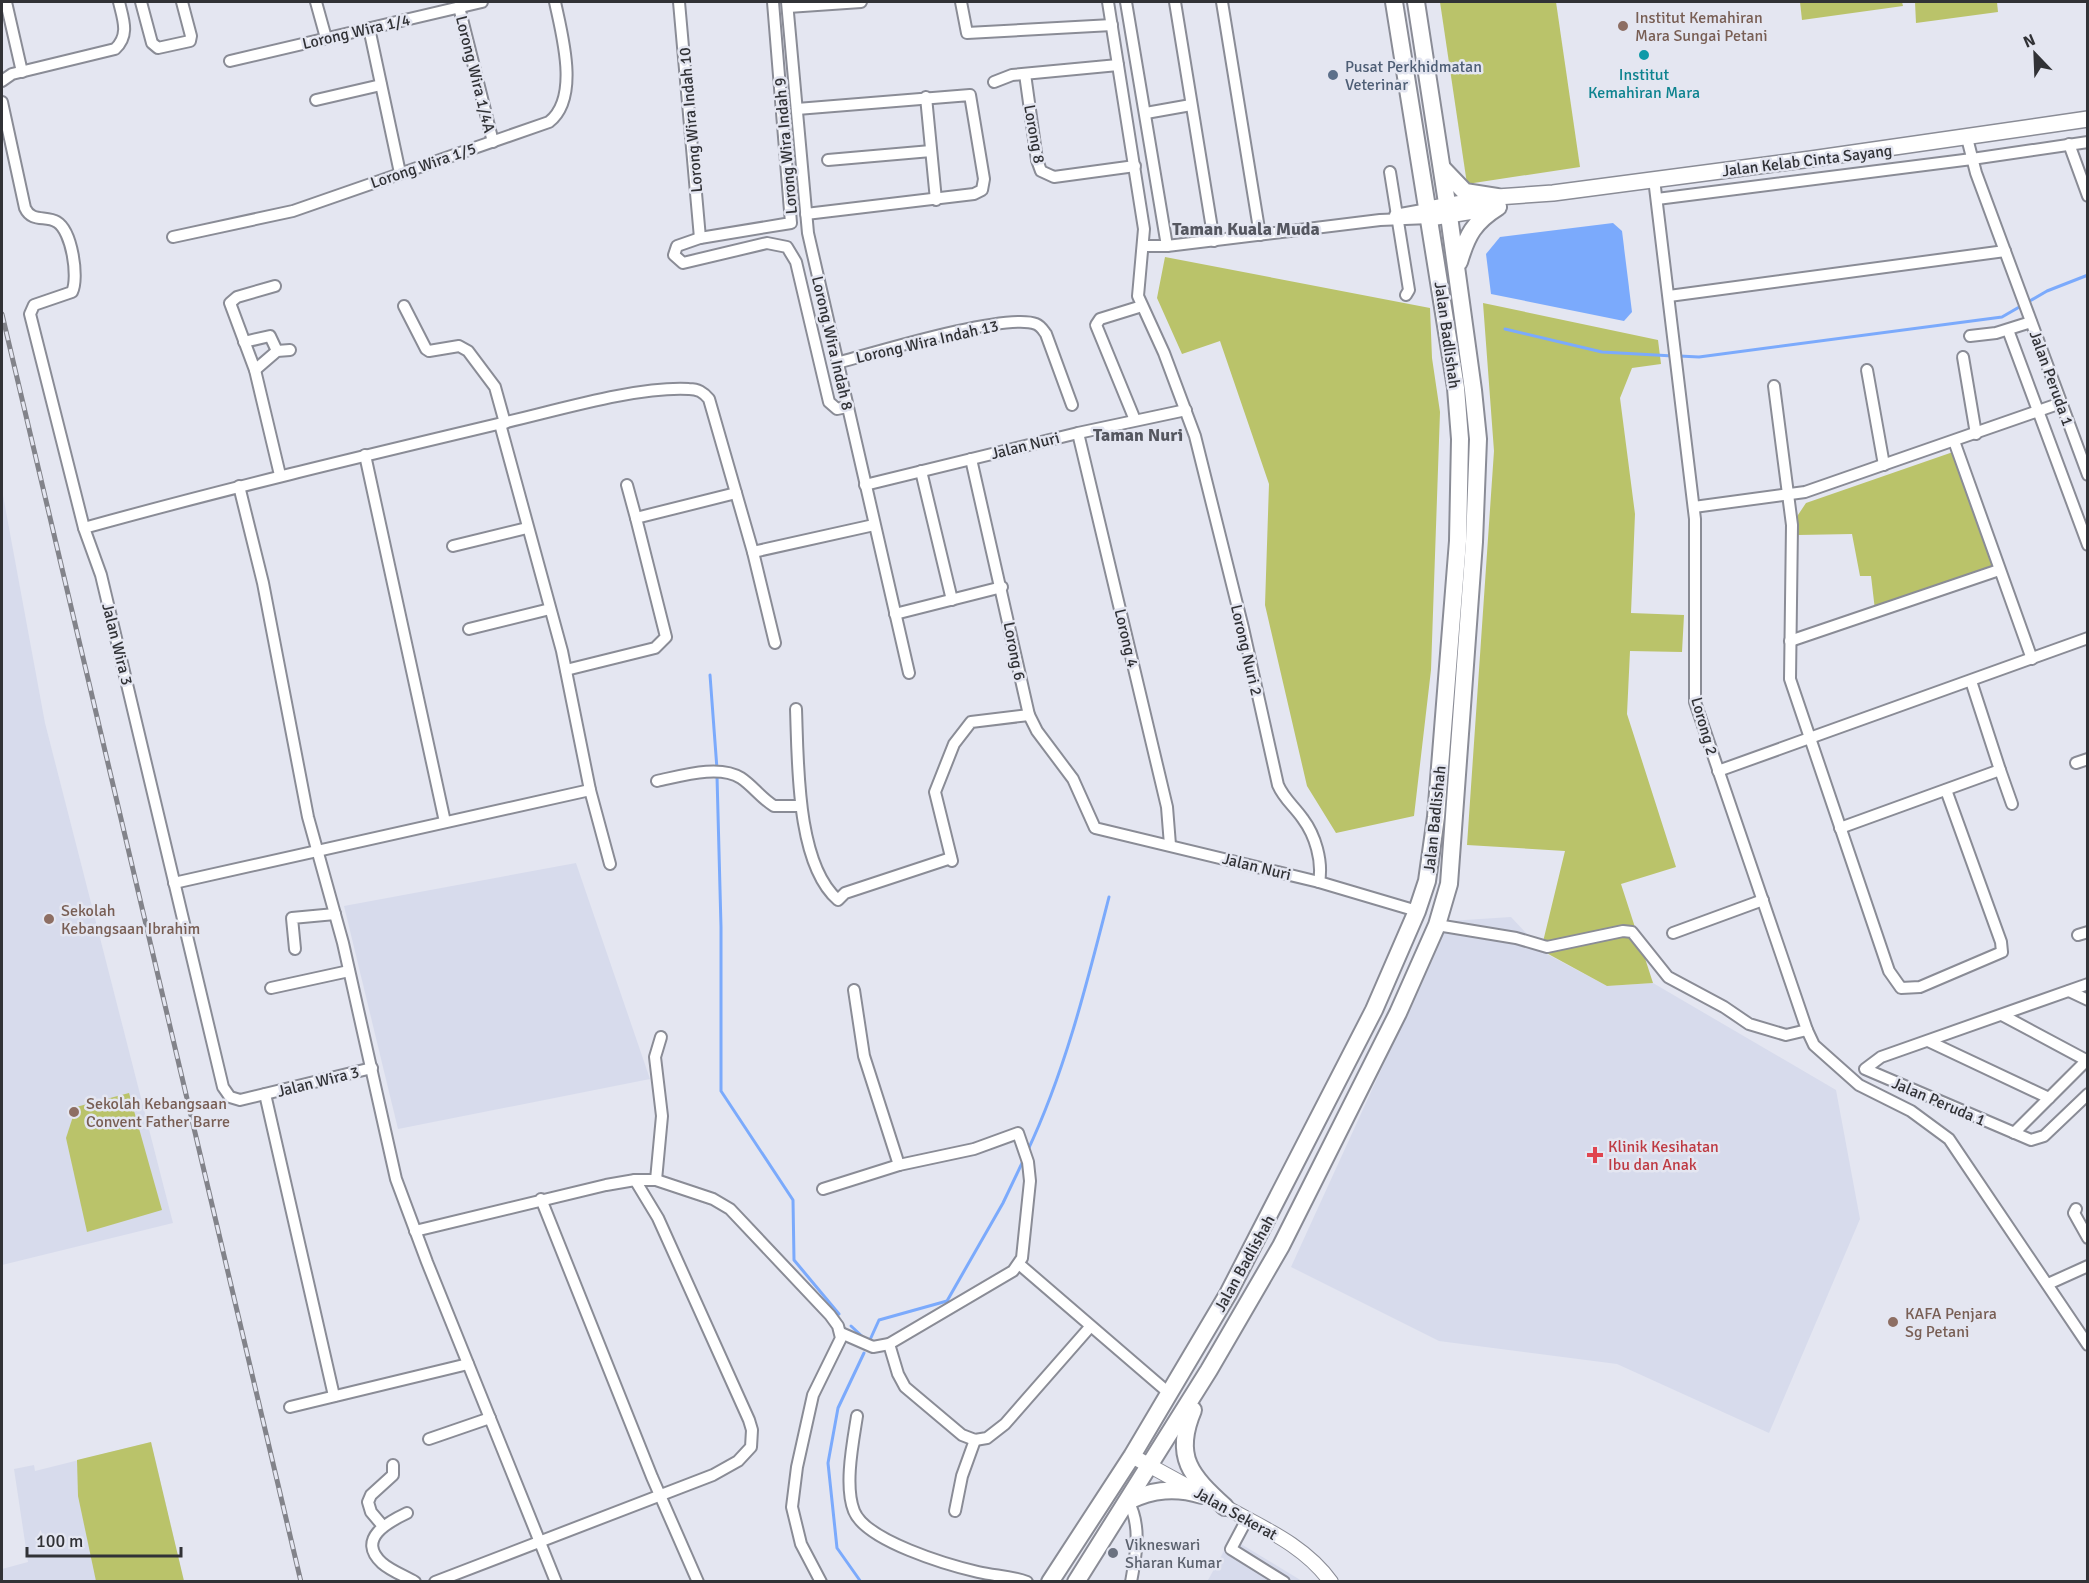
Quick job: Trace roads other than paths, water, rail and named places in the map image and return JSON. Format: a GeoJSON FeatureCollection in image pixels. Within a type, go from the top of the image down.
{"type":"FeatureCollection","features":[{"type":"Feature","properties":{"kind":"main road","name":"Jalan Badlishah"},"geometry":{"type":"LineString","coordinates":[[1076,1581],[1151,1466],[1281,1246],[1398,1013],[1437,926],[1452,863],[1466,541],[1460,439],[1456,388],[1394,2]]}},
{"type":"Feature","properties":{"kind":"main road","name":"Jalan Badlishah"},"geometry":{"type":"LineString","coordinates":[[1050,1581],[1170,1394],[1259,1238],[1374,1010],[1417,911],[1427,882],[1466,541],[1478,458],[1477,418],[1416,2]]}},
{"type":"Feature","properties":{"kind":"main road","name":"Jalan Kelab Cinta Sayang"},"geometry":{"type":"LineString","coordinates":[[1429,213],[1553,193],[2088,121]]}},
{"type":"Feature","properties":{"kind":"main road"},"geometry":{"type":"LineString","coordinates":[[1441,168],[1465,192],[1498,202],[1468,232],[1456,271]]}},
{"type":"Feature","properties":{"kind":"main road"},"geometry":{"type":"LineString","coordinates":[[1209,1370],[1187,1424],[1183,1440],[1185,1455],[1204,1487],[1225,1507]]}},
{"type":"Feature","properties":{"kind":"main road"},"geometry":{"type":"LineString","coordinates":[[1128,1501],[1159,1491],[1181,1490],[1202,1495]]}},
{"type":"Feature","properties":{"kind":"street"},"geometry":{"type":"LineString","coordinates":[[6,2],[22,72]]}},
{"type":"Feature","properties":{"kind":"street"},"geometry":{"type":"LineString","coordinates":[[2,81],[22,72],[115,49],[124,36],[119,2]]}},
{"type":"Feature","properties":{"kind":"street"},"geometry":{"type":"LineString","coordinates":[[141,2],[152,43],[158,48],[190,40],[191,36],[182,2]]}},
{"type":"Feature","properties":{"kind":"street"},"geometry":{"type":"LineString","coordinates":[[316,2],[326,38]]}},
{"type":"Feature","properties":{"kind":"street","name":"Lorong Wira 1/4"},"geometry":{"type":"LineString","coordinates":[[230,61],[482,2]]}},
{"type":"Feature","properties":{"kind":"street","name":"Lorong Wira 1/5"},"geometry":{"type":"LineString","coordinates":[[173,237],[293,211],[549,122],[562,109],[565,101],[565,55],[555,2]]}},
{"type":"Feature","properties":{"kind":"street","name":"Lorong Wira Indah 10"},"geometry":{"type":"LineString","coordinates":[[679,2],[700,238]]}},
{"type":"Feature","properties":{"kind":"street","name":"Lorong Wira Indah 9"},"geometry":{"type":"LineString","coordinates":[[773,2],[791,223],[700,238],[677,246],[674,255],[677,260],[688,262],[767,243],[787,247],[796,262],[829,402],[837,409],[847,407]]}},
{"type":"Feature","properties":{"kind":"street"},"geometry":{"type":"LineString","coordinates":[[788,4],[861,2]]}},
{"type":"Feature","properties":{"kind":"street"},"geometry":{"type":"LineString","coordinates":[[961,2],[967,33],[1112,25]]}},
{"type":"Feature","properties":{"kind":"street","name":"Lorong Nuri 2"},"geometry":{"type":"LineString","coordinates":[[1108,2],[1135,166],[1144,246],[1138,290],[1142,306],[1186,410],[1240,617],[1278,785],[1283,797],[1310,830],[1318,857],[1319,882]]}},
{"type":"Feature","properties":{"kind":"street"},"geometry":{"type":"LineString","coordinates":[[1126,2],[1167,246]]}},
{"type":"Feature","properties":{"kind":"street"},"geometry":{"type":"LineString","coordinates":[[1175,2],[1214,241]]}},
{"type":"Feature","properties":{"kind":"street"},"geometry":{"type":"LineString","coordinates":[[1222,2],[1260,235]]}},
{"type":"Feature","properties":{"kind":"street","name":"Lorong Wira Indah 8"},"geometry":{"type":"LineString","coordinates":[[788,4],[807,218],[837,363],[909,674]]}},
{"type":"Feature","properties":{"kind":"street","name":"Lorong Wira 1/4A"},"geometry":{"type":"LineString","coordinates":[[459,7],[493,142]]}},
{"type":"Feature","properties":{"kind":"street"},"geometry":{"type":"LineString","coordinates":[[369,28],[400,172]]}},
{"type":"Feature","properties":{"kind":"street"},"geometry":{"type":"LineString","coordinates":[[994,82],[1025,74],[1119,65]]}},
{"type":"Feature","properties":{"kind":"street","name":"Lorong 8"},"geometry":{"type":"LineString","coordinates":[[1025,74],[1037,160],[1045,174],[1054,177],[1135,166]]}},
{"type":"Feature","properties":{"kind":"street"},"geometry":{"type":"LineString","coordinates":[[316,100],[381,85]]}},
{"type":"Feature","properties":{"kind":"street"},"geometry":{"type":"LineString","coordinates":[[791,223],[807,218],[980,192],[984,179],[970,95],[797,109]]}},
{"type":"Feature","properties":{"kind":"street"},"geometry":{"type":"LineString","coordinates":[[926,97],[936,200]]}},
{"type":"Feature","properties":{"kind":"street","name":"Jalan Wira 3"},"geometry":{"type":"LineString","coordinates":[[2,102],[25,208],[34,218],[60,224],[67,236],[75,267],[72,292],[34,305],[30,311],[84,528],[101,575],[223,1087],[226,1093],[234,1099],[265,1095],[372,1068]]}},
{"type":"Feature","properties":{"kind":"street"},"geometry":{"type":"LineString","coordinates":[[1146,113],[1191,105]]}},
{"type":"Feature","properties":{"kind":"street","name":"Jalan Peruda 1"},"geometry":{"type":"LineString","coordinates":[[1967,138],[1972,159],[2020,294],[2088,476]]}},
{"type":"Feature","properties":{"kind":"street"},"geometry":{"type":"LineString","coordinates":[[1657,199],[2088,142]]}},
{"type":"Feature","properties":{"kind":"street"},"geometry":{"type":"LineString","coordinates":[[2069,144],[2088,196]]}},
{"type":"Feature","properties":{"kind":"street"},"geometry":{"type":"LineString","coordinates":[[828,160],[931,151]]}},
{"type":"Feature","properties":{"kind":"street"},"geometry":{"type":"LineString","coordinates":[[1390,172],[1409,290],[1406,295]]}},
{"type":"Feature","properties":{"kind":"street","name":"Lorong 2"},"geometry":{"type":"LineString","coordinates":[[1654,179],[1694,507],[1695,695],[1698,714],[1807,1030]]}},
{"type":"Feature","properties":{"kind":"street"},"geometry":{"type":"LineString","coordinates":[[1144,246],[1214,241],[1429,213]]}},
{"type":"Feature","properties":{"kind":"street"},"geometry":{"type":"LineString","coordinates":[[1669,296],[2005,251]]}},
{"type":"Feature","properties":{"kind":"street"},"geometry":{"type":"LineString","coordinates":[[275,286],[232,300],[231,308],[255,370],[280,475]]}},
{"type":"Feature","properties":{"kind":"street"},"geometry":{"type":"LineString","coordinates":[[404,306],[426,350],[459,346],[468,351],[495,387],[527,528],[566,670],[590,790],[610,864]]}},
{"type":"Feature","properties":{"kind":"street"},"geometry":{"type":"LineString","coordinates":[[1136,420],[1096,325],[1100,319],[1142,306]]}},
{"type":"Feature","properties":{"kind":"street"},"geometry":{"type":"LineString","coordinates":[[1970,336],[2008,330],[2029,318]]}},
{"type":"Feature","properties":{"kind":"street","name":"Lorong Wira Indah 13"},"geometry":{"type":"LineString","coordinates":[[837,363],[974,328],[1004,323],[1030,323],[1042,328],[1046,334],[1072,405]]}},
{"type":"Feature","properties":{"kind":"street"},"geometry":{"type":"LineString","coordinates":[[2008,330],[2088,545]]}},
{"type":"Feature","properties":{"kind":"street"},"geometry":{"type":"LineString","coordinates":[[244,342],[270,336],[277,351]]}},
{"type":"Feature","properties":{"kind":"street"},"geometry":{"type":"LineString","coordinates":[[255,370],[277,351],[290,350]]}},
{"type":"Feature","properties":{"kind":"street"},"geometry":{"type":"LineString","coordinates":[[1963,357],[1976,434]]}},
{"type":"Feature","properties":{"kind":"street"},"geometry":{"type":"LineString","coordinates":[[1867,370],[1884,465]]}},
{"type":"Feature","properties":{"kind":"street"},"geometry":{"type":"LineString","coordinates":[[1773,386],[1790,496],[1790,679],[1839,828],[1894,981],[1901,988],[1920,987],[2002,952],[2001,942],[1946,790]]}},
{"type":"Feature","properties":{"kind":"street"},"geometry":{"type":"LineString","coordinates":[[84,528],[280,475],[502,423],[646,392],[698,390],[709,399],[753,552],[775,643]]}},
{"type":"Feature","properties":{"kind":"street"},"geometry":{"type":"LineString","coordinates":[[1694,507],[1790,496],[2061,403]]}},
{"type":"Feature","properties":{"kind":"street","name":"Jalan Nuri"},"geometry":{"type":"LineString","coordinates":[[865,485],[1078,433],[1186,410]]}},
{"type":"Feature","properties":{"kind":"street","name":"Lorong 4"},"geometry":{"type":"LineString","coordinates":[[1078,433],[1167,807],[1170,845]]}},
{"type":"Feature","properties":{"kind":"street"},"geometry":{"type":"LineString","coordinates":[[1954,441],[2032,659]]}},
{"type":"Feature","properties":{"kind":"street"},"geometry":{"type":"LineString","coordinates":[[365,455],[445,822]]}},
{"type":"Feature","properties":{"kind":"street","name":"Lorong 6"},"geometry":{"type":"LineString","coordinates":[[971,459],[1002,587],[1029,715],[1037,731],[1073,779],[1095,828]]}},
{"type":"Feature","properties":{"kind":"street"},"geometry":{"type":"LineString","coordinates":[[921,471],[952,600]]}},
{"type":"Feature","properties":{"kind":"street"},"geometry":{"type":"LineString","coordinates":[[566,670],[655,648],[666,637],[627,485]]}},
{"type":"Feature","properties":{"kind":"street"},"geometry":{"type":"LineString","coordinates":[[239,486],[263,583],[317,852],[349,971],[396,1179],[556,1581]]}},
{"type":"Feature","properties":{"kind":"street"},"geometry":{"type":"LineString","coordinates":[[636,518],[736,493]]}},
{"type":"Feature","properties":{"kind":"street"},"geometry":{"type":"LineString","coordinates":[[753,552],[874,525]]}},
{"type":"Feature","properties":{"kind":"street"},"geometry":{"type":"LineString","coordinates":[[453,546],[527,528]]}},
{"type":"Feature","properties":{"kind":"street"},"geometry":{"type":"LineString","coordinates":[[1790,641],[1999,570]]}},
{"type":"Feature","properties":{"kind":"street"},"geometry":{"type":"LineString","coordinates":[[895,614],[1002,587]]}},
{"type":"Feature","properties":{"kind":"street"},"geometry":{"type":"LineString","coordinates":[[469,629],[550,609]]}},
{"type":"Feature","properties":{"kind":"street"},"geometry":{"type":"LineString","coordinates":[[1718,771],[2088,638]]}},
{"type":"Feature","properties":{"kind":"street"},"geometry":{"type":"LineString","coordinates":[[1971,681],[2012,804]]}},
{"type":"Feature","properties":{"kind":"street"},"geometry":{"type":"LineString","coordinates":[[796,709],[801,806],[819,877],[827,891],[838,900],[845,893],[951,860],[935,792],[954,744],[971,722],[1029,715]]}},
{"type":"Feature","properties":{"kind":"street"},"geometry":{"type":"LineString","coordinates":[[2076,763],[2088,759]]}},
{"type":"Feature","properties":{"kind":"street"},"geometry":{"type":"LineString","coordinates":[[1839,828],[2000,770]]}},
{"type":"Feature","properties":{"kind":"street"},"geometry":{"type":"LineString","coordinates":[[657,781],[717,772],[738,776],[774,806],[801,806]]}},
{"type":"Feature","properties":{"kind":"street"},"geometry":{"type":"LineString","coordinates":[[174,883],[590,790]]}},
{"type":"Feature","properties":{"kind":"street","name":"Jalan Nuri"},"geometry":{"type":"LineString","coordinates":[[1095,828],[1319,882],[1417,911]]}},
{"type":"Feature","properties":{"kind":"street"},"geometry":{"type":"LineString","coordinates":[[1673,933],[1763,900]]}},
{"type":"Feature","properties":{"kind":"street"},"geometry":{"type":"LineString","coordinates":[[295,949],[292,918],[335,914]]}},
{"type":"Feature","properties":{"kind":"street"},"geometry":{"type":"LineString","coordinates":[[1437,926],[1516,938],[1547,947],[1623,931],[1632,932],[1668,977],[1719,1004],[1749,1024],[1786,1035],[1807,1030],[1814,1045],[1859,1085],[1911,1111],[1949,1138],[2088,1346]]}},
{"type":"Feature","properties":{"kind":"street"},"geometry":{"type":"LineString","coordinates":[[271,988],[349,971]]}},
{"type":"Feature","properties":{"kind":"street"},"geometry":{"type":"LineString","coordinates":[[1928,1041],[2088,984]]}},
{"type":"Feature","properties":{"kind":"street"},"geometry":{"type":"LineString","coordinates":[[854,990],[864,1056],[899,1166]]}},
{"type":"Feature","properties":{"kind":"street"},"geometry":{"type":"LineString","coordinates":[[2068,991],[2088,999]]}},
{"type":"Feature","properties":{"kind":"street"},"geometry":{"type":"LineString","coordinates":[[2002,1015],[2087,1060],[2014,1133]]}},
{"type":"Feature","properties":{"kind":"street"},"geometry":{"type":"LineString","coordinates":[[656,1180],[662,1116],[656,1057],[660,1037]]}},
{"type":"Feature","properties":{"kind":"street"},"geometry":{"type":"LineString","coordinates":[[1928,1041],[2049,1098]]}},
{"type":"Feature","properties":{"kind":"street","name":"Jalan Peruda 1"},"geometry":{"type":"LineString","coordinates":[[1928,1041],[1881,1057],[1864,1069],[2031,1140],[2044,1136],[2088,1094]]}},
{"type":"Feature","properties":{"kind":"street"},"geometry":{"type":"LineString","coordinates":[[265,1095],[334,1396]]}},
{"type":"Feature","properties":{"kind":"street"},"geometry":{"type":"LineString","coordinates":[[415,1231],[541,1199],[635,1180],[656,1180],[713,1199],[739,1216],[830,1315],[841,1333],[873,1347],[889,1344],[996,1283],[1019,1264],[1030,1181],[1028,1162],[1018,1133],[974,1149],[899,1166],[823,1189]]}},
{"type":"Feature","properties":{"kind":"street"},"geometry":{"type":"LineString","coordinates":[[435,1581],[540,1543],[713,1475],[738,1461],[751,1447],[752,1430],[658,1218],[635,1180]]}},
{"type":"Feature","properties":{"kind":"street"},"geometry":{"type":"LineString","coordinates":[[541,1199],[698,1581]]}},
{"type":"Feature","properties":{"kind":"street"},"geometry":{"type":"LineString","coordinates":[[2076,1209],[2074,1213],[2088,1238]]}},
{"type":"Feature","properties":{"kind":"street"},"geometry":{"type":"LineString","coordinates":[[1019,1264],[1170,1394]]}},
{"type":"Feature","properties":{"kind":"street"},"geometry":{"type":"LineString","coordinates":[[2048,1284],[2088,1266]]}},
{"type":"Feature","properties":{"kind":"street"},"geometry":{"type":"LineString","coordinates":[[889,1344],[905,1387],[962,1435],[975,1440],[987,1438],[1005,1424],[1090,1327]]}},
{"type":"Feature","properties":{"kind":"street"},"geometry":{"type":"LineString","coordinates":[[821,1581],[796,1531],[793,1497],[813,1395],[840,1343],[841,1333]]}},
{"type":"Feature","properties":{"kind":"street"},"geometry":{"type":"LineString","coordinates":[[290,1407],[468,1364]]}},
{"type":"Feature","properties":{"kind":"street"},"geometry":{"type":"LineString","coordinates":[[857,1416],[850,1473],[853,1510],[860,1521],[871,1531],[934,1560],[1028,1581]]}},
{"type":"Feature","properties":{"kind":"street"},"geometry":{"type":"LineString","coordinates":[[429,1439],[490,1418]]}},
{"type":"Feature","properties":{"kind":"street"},"geometry":{"type":"LineString","coordinates":[[955,1511],[962,1476],[975,1440]]}},
{"type":"Feature","properties":{"kind":"street","name":"Jalan Sekerat"},"geometry":{"type":"LineString","coordinates":[[1132,1456],[1295,1547],[1319,1567],[1331,1581]]}},
{"type":"Feature","properties":{"kind":"street"},"geometry":{"type":"LineString","coordinates":[[382,1525],[371,1512],[368,1502],[371,1495],[393,1475],[393,1465]]}},
{"type":"Feature","properties":{"kind":"street"},"geometry":{"type":"LineString","coordinates":[[1128,1501],[1135,1519],[1137,1541],[1131,1581]]}},
{"type":"Feature","properties":{"kind":"street"},"geometry":{"type":"LineString","coordinates":[[407,1513],[382,1525],[375,1537],[378,1558],[388,1567],[415,1581]]}},
{"type":"Feature","properties":{"kind":"street"},"geometry":{"type":"LineString","coordinates":[[1247,1519],[1231,1549],[1284,1581]]}},
{"type":"Feature","properties":{"kind":"water"},"geometry":{"type":"Polygon","coordinates":[[[1613,223],[1622,231],[1632,312],[1624,321],[1491,294],[1486,254],[1500,237],[1613,223]]]}},
{"type":"Feature","properties":{"kind":"waterway"},"geometry":{"type":"LineString","coordinates":[[1679,356],[1699,357],[2002,317],[2047,291],[2088,275]]}},
{"type":"Feature","properties":{"kind":"waterway"},"geometry":{"type":"LineString","coordinates":[[1505,329],[1602,352],[1673,356]]}},
{"type":"Feature","properties":{"kind":"waterway"},"geometry":{"type":"LineString","coordinates":[[710,675],[717,769]]}},
{"type":"Feature","properties":{"kind":"waterway"},"geometry":{"type":"LineString","coordinates":[[717,776],[721,927],[721,1091],[793,1200],[794,1260],[839,1314]]}},
{"type":"Feature","properties":{"kind":"waterway"},"geometry":{"type":"LineString","coordinates":[[1027,1152],[1041,1122],[1064,1059],[1109,897]]}},
{"type":"Feature","properties":{"kind":"waterway"},"geometry":{"type":"LineString","coordinates":[[869,1342],[879,1320],[947,1301],[1003,1203],[1023,1161]]}},
{"type":"Feature","properties":{"kind":"waterway"},"geometry":{"type":"LineString","coordinates":[[851,1326],[865,1339]]}},
{"type":"Feature","properties":{"kind":"waterway"},"geometry":{"type":"LineString","coordinates":[[861,1582],[837,1548],[828,1463],[838,1408],[864,1353]]}},
{"type":"Feature","properties":{"kind":"railway"},"geometry":{"type":"LineString","coordinates":[[2,314],[301,1582]]}},
{"type":"Feature","properties":{"kind":"place","name":"Institut Kemahiran Mara Sungai Petani"},"geometry":{"type":"Point","coordinates":[1623,26]}},
{"type":"Feature","properties":{"kind":"place","name":"Institut Kemahiran Mara"},"geometry":{"type":"Point","coordinates":[1644,55]}},
{"type":"Feature","properties":{"kind":"place","name":"Pusat Perkhidmatan Veterinar"},"geometry":{"type":"Point","coordinates":[1333,75]}},
{"type":"Feature","properties":{"kind":"place","name":"Sekolah Kebangsaan Ibrahim"},"geometry":{"type":"Point","coordinates":[49,919]}},
{"type":"Feature","properties":{"kind":"place","name":"Sekolah Kebangsaan Convent Father Barre"},"geometry":{"type":"Point","coordinates":[74,1112]}},
{"type":"Feature","properties":{"kind":"place","name":"Klinik Kesihatan Ibu dan Anak"},"geometry":{"type":"Point","coordinates":[1595,1155]}},
{"type":"Feature","properties":{"kind":"place","name":"KAFA Penjara Sg Petani"},"geometry":{"type":"Point","coordinates":[1893,1322]}},
{"type":"Feature","properties":{"kind":"place","name":"Vikneswari Sharan Kumar"},"geometry":{"type":"Point","coordinates":[1113,1553]}},
{"type":"Feature","properties":{"kind":"district","name":"Taman Kuala Muda"},"geometry":{"type":"Point","coordinates":[1246,229]}},
{"type":"Feature","properties":{"kind":"district","name":"Taman Nuri"},"geometry":{"type":"Point","coordinates":[1138,435]}}]}
